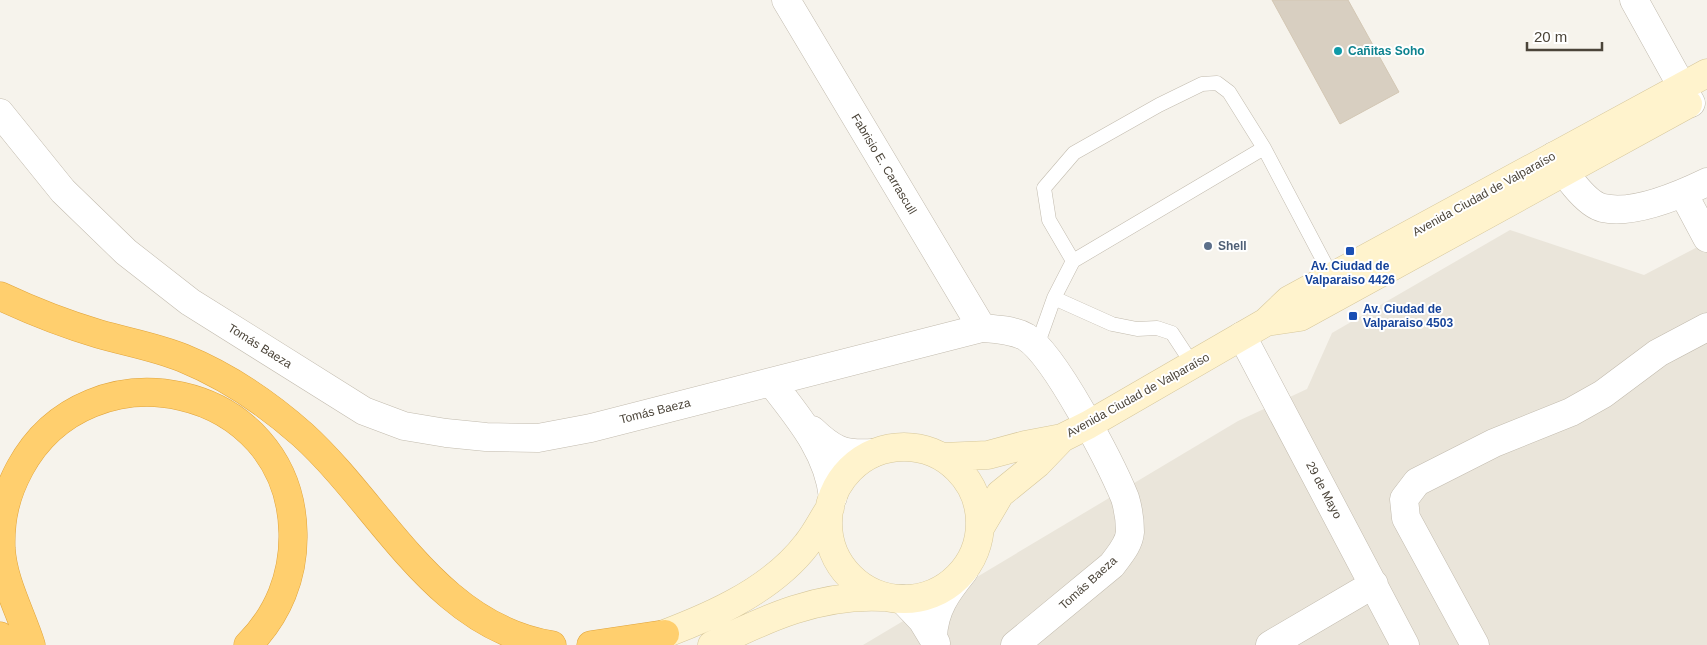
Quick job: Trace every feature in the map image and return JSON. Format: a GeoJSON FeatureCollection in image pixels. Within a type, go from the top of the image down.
{"type":"FeatureCollection","features":[{"type":"Feature","properties":{"kind":"highway"},"geometry":{"type":"LineString","coordinates":[[0,296],[57,321],[182,357],[206,368],[256,397],[304,436],[446,594],[485,623],[506,634],[529,642],[552,645]]}},
{"type":"Feature","properties":{"kind":"highway"},"geometry":{"type":"LineString","coordinates":[[31,645],[11,590],[1,549],[2,510],[14,479],[37,443],[70,415],[108,398],[148,392],[171,393],[192,398],[233,416],[252,432],[267,451],[279,471],[288,494],[293,518],[294,545],[290,568],[283,594],[272,615],[248,645]]}},
{"type":"Feature","properties":{"kind":"highway"},"geometry":{"type":"LineString","coordinates":[[591,645],[665,634]]}},
{"type":"Feature","properties":{"kind":"highway"},"geometry":{"type":"LineString","coordinates":[[0,636],[4,645]]}},
{"type":"Feature","properties":{"kind":"main road","name":"Avenida Ciudad de Valparaíso"},"geometry":{"type":"LineString","coordinates":[[1062,438],[1088,426],[1266,322],[1289,300],[1559,165],[1693,94],[1707,72]]}},
{"type":"Feature","properties":{"kind":"main road","name":"Avenida Ciudad de Valparaíso"},"geometry":{"type":"LineString","coordinates":[[1266,322],[1300,318],[1559,165]]}},
{"type":"Feature","properties":{"kind":"main road"},"geometry":{"type":"LineString","coordinates":[[943,457],[988,455],[1062,438]]}},
{"type":"Feature","properties":{"kind":"main road"},"geometry":{"type":"LineString","coordinates":[[980,528],[1000,494],[1037,464],[1062,438]]}},
{"type":"Feature","properties":{"kind":"main road"},"geometry":{"type":"LineString","coordinates":[[634,645],[665,634],[739,600],[778,574],[808,544],[838,485],[852,466],[872,453],[884,449],[908,446],[920,448],[943,457],[962,472],[974,492],[980,516],[980,528],[976,551],[964,571],[951,583],[936,593],[925,597],[896,599],[853,597],[807,604],[764,620],[712,645]]}},
{"type":"Feature","properties":{"kind":"main road"},"geometry":{"type":"LineString","coordinates":[[831,502],[829,532],[838,560],[856,582],[868,590],[896,599]]}},
{"type":"Feature","properties":{"kind":"street","name":"Fabrisio E. Carrascull"},"geometry":{"type":"LineString","coordinates":[[786,0],[982,328]]}},
{"type":"Feature","properties":{"kind":"street"},"geometry":{"type":"LineString","coordinates":[[1634,0],[1693,94]]}},
{"type":"Feature","properties":{"kind":"street","name":"Tomás Baeza"},"geometry":{"type":"LineString","coordinates":[[0,113],[63,191],[126,252],[190,302],[364,411],[404,426],[446,434],[538,438],[591,428],[982,328],[1025,336],[1037,346],[1058,373],[1088,426],[1125,500],[1130,534],[1124,550],[1112,565],[1015,645]]}},
{"type":"Feature","properties":{"kind":"street"},"geometry":{"type":"LineString","coordinates":[[1559,165],[1588,199],[1602,208],[1628,208],[1695,188],[1707,238]]}},
{"type":"Feature","properties":{"kind":"street"},"geometry":{"type":"LineString","coordinates":[[1474,645],[1406,518],[1404,499],[1417,482],[1494,443],[1572,412],[1603,394],[1658,353],[1707,327]]}},
{"type":"Feature","properties":{"kind":"street","name":"29 de Mayo"},"geometry":{"type":"LineString","coordinates":[[1242,336],[1405,645]]}},
{"type":"Feature","properties":{"kind":"street"},"geometry":{"type":"LineString","coordinates":[[771,382],[801,420],[824,458],[831,480],[831,502]]}},
{"type":"Feature","properties":{"kind":"street"},"geometry":{"type":"LineString","coordinates":[[801,420],[825,442],[839,451],[852,455],[872,453]]}},
{"type":"Feature","properties":{"kind":"street"},"geometry":{"type":"LineString","coordinates":[[935,641],[933,623],[941,602],[964,571]]}},
{"type":"Feature","properties":{"kind":"street"},"geometry":{"type":"LineString","coordinates":[[1270,645],[1374,584]]}},
{"type":"Feature","properties":{"kind":"street"},"geometry":{"type":"LineString","coordinates":[[896,599],[916,611],[935,641]]}},
{"type":"Feature","properties":{"kind":"lane"},"geometry":{"type":"LineString","coordinates":[[1073,261],[1049,220],[1044,188],[1074,153],[1159,104],[1202,84],[1217,83],[1229,92],[1264,148],[1332,277]]}},
{"type":"Feature","properties":{"kind":"lane"},"geometry":{"type":"LineString","coordinates":[[1037,346],[1054,298],[1073,261],[1264,148]]}},
{"type":"Feature","properties":{"kind":"lane"},"geometry":{"type":"LineString","coordinates":[[1054,298],[1112,324],[1137,329],[1158,328],[1172,333],[1193,364]]}},
{"type":"Feature","properties":{"kind":"shaded area"},"geometry":{"type":"Polygon","coordinates":[[[1510,230],[1644,275],[1707,242],[1707,645],[863,645],[1238,421],[1307,389],[1332,333],[1510,230]]]}},
{"type":"Feature","properties":{"kind":"building","name":"Cañitas Soho"},"geometry":{"type":"Polygon","coordinates":[[[1272,0],[1348,0],[1399,92],[1340,124],[1272,0]]]}},
{"type":"Feature","properties":{"kind":"place","name":"Cañitas Soho"},"geometry":{"type":"Point","coordinates":[1338,51]}},
{"type":"Feature","properties":{"kind":"place","name":"Shell"},"geometry":{"type":"Point","coordinates":[1208,246]}},
{"type":"Feature","properties":{"kind":"place","name":"Av. Ciudad de Valparaiso 4426"},"geometry":{"type":"Point","coordinates":[1350,251]}},
{"type":"Feature","properties":{"kind":"place","name":"Av. Ciudad de Valparaiso 4503"},"geometry":{"type":"Point","coordinates":[1353,316]}}]}
